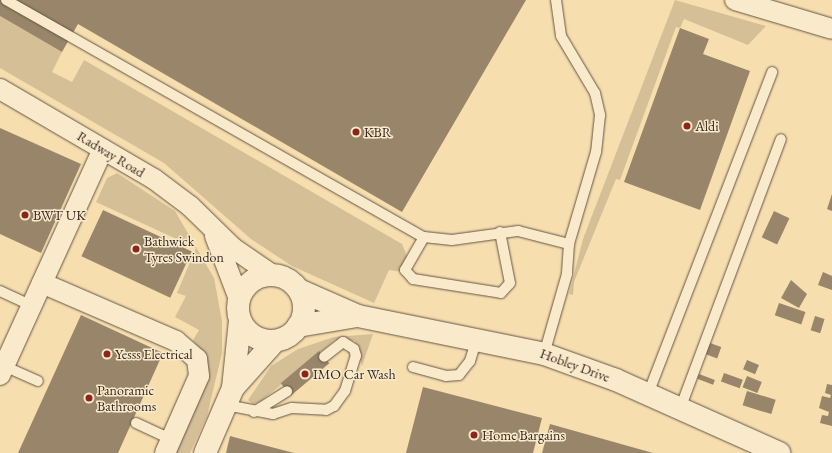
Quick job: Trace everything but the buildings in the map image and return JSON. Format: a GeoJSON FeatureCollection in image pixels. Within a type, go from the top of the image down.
{"type":"FeatureCollection","features":[{"type":"Feature","properties":{"kind":"main road"},"geometry":{"type":"LineString","coordinates":[[230,397],[240,320],[239,299],[250,281],[271,274],[282,276],[299,290],[304,312],[298,326],[286,338],[275,341],[254,336],[240,320]]}},
{"type":"Feature","properties":{"kind":"main road","name":"Hobley Drive"},"geometry":{"type":"LineString","coordinates":[[299,290],[358,316],[477,338],[544,354],[648,394],[779,453]]}},
{"type":"Feature","properties":{"kind":"main road","name":"Hobley Drive"},"geometry":{"type":"LineString","coordinates":[[298,326],[358,316]]}},
{"type":"Feature","properties":{"kind":"main road"},"geometry":{"type":"LineString","coordinates":[[205,453],[230,397],[275,341]]}},
{"type":"Feature","properties":{"kind":"street"},"geometry":{"type":"LineString","coordinates":[[735,0],[832,29]]}},
{"type":"Feature","properties":{"kind":"street","name":"Radway Road"},"geometry":{"type":"LineString","coordinates":[[0,89],[167,188],[213,231],[271,274]]}},
{"type":"Feature","properties":{"kind":"street"},"geometry":{"type":"LineString","coordinates":[[2,370],[103,149]]}},
{"type":"Feature","properties":{"kind":"street","name":"Radway Road"},"geometry":{"type":"LineString","coordinates":[[213,231],[239,299]]}},
{"type":"Feature","properties":{"kind":"street"},"geometry":{"type":"LineString","coordinates":[[42,282],[176,341],[197,359],[199,376],[168,446]]}},
{"type":"Feature","properties":{"kind":"lane"},"geometry":{"type":"LineString","coordinates":[[6,0],[424,237],[452,240],[500,232],[530,233],[569,244]]}},
{"type":"Feature","properties":{"kind":"lane"},"geometry":{"type":"LineString","coordinates":[[544,354],[567,274],[569,244],[596,152],[600,116],[595,93],[561,36],[556,0]]}},
{"type":"Feature","properties":{"kind":"lane"},"geometry":{"type":"LineString","coordinates":[[648,394],[772,72]]}},
{"type":"Feature","properties":{"kind":"lane"},"geometry":{"type":"LineString","coordinates":[[680,409],[781,139]]}},
{"type":"Feature","properties":{"kind":"lane"},"geometry":{"type":"LineString","coordinates":[[424,237],[405,270],[413,280],[501,293],[510,283],[500,232]]}},
{"type":"Feature","properties":{"kind":"lane"},"geometry":{"type":"LineString","coordinates":[[0,291],[32,306]]}},
{"type":"Feature","properties":{"kind":"lane"},"geometry":{"type":"LineString","coordinates":[[413,367],[446,376],[460,375],[470,361],[477,338]]}},
{"type":"Feature","properties":{"kind":"lane"},"geometry":{"type":"LineString","coordinates":[[230,397],[254,412],[273,414],[292,408],[326,410],[342,398],[355,362],[354,349],[343,342],[324,357]]}},
{"type":"Feature","properties":{"kind":"lane"},"geometry":{"type":"LineString","coordinates":[[2,370],[38,381]]}},
{"type":"Feature","properties":{"kind":"lane"},"geometry":{"type":"LineString","coordinates":[[254,412],[287,391]]}},
{"type":"Feature","properties":{"kind":"lane"},"geometry":{"type":"LineString","coordinates":[[136,423],[168,446]]}},
{"type":"Feature","properties":{"kind":"shaded area"},"geometry":{"type":"Polygon","coordinates":[[[675,0],[766,26],[748,45],[684,19],[680,28],[676,27],[620,180],[616,179],[574,282],[573,295],[569,294],[583,239],[675,0]]]}},
{"type":"Feature","properties":{"kind":"shaded area"},"geometry":{"type":"Polygon","coordinates":[[[0,16],[62,52],[52,72],[72,82],[84,60],[402,244],[407,256],[403,272],[389,270],[374,303],[292,266],[251,239],[164,163],[0,68],[0,16]]]}},
{"type":"Feature","properties":{"kind":"shaded area"},"geometry":{"type":"Polygon","coordinates":[[[117,173],[175,211],[214,278],[222,321],[222,353],[207,416],[190,453],[175,453],[205,357],[193,340],[199,330],[175,317],[186,296],[177,293],[196,248],[96,202],[107,178],[117,173]]]}},
{"type":"Feature","properties":{"kind":"shaded area"},"geometry":{"type":"Polygon","coordinates":[[[373,334],[362,366],[355,341],[335,340],[260,402],[253,404],[248,400],[271,366],[298,349],[334,337],[373,334]]]}},
{"type":"Feature","properties":{"kind":"place","name":"Aldi"},"geometry":{"type":"Point","coordinates":[687,126]}},
{"type":"Feature","properties":{"kind":"place","name":"KBR"},"geometry":{"type":"Point","coordinates":[356,132]}},
{"type":"Feature","properties":{"kind":"place","name":"BWT UK"},"geometry":{"type":"Point","coordinates":[25,215]}},
{"type":"Feature","properties":{"kind":"place","name":"Bathwick Tyres Swindon"},"geometry":{"type":"Point","coordinates":[136,249]}},
{"type":"Feature","properties":{"kind":"place","name":"Yesss Electrical"},"geometry":{"type":"Point","coordinates":[107,354]}},
{"type":"Feature","properties":{"kind":"place","name":"IMO Car Wash"},"geometry":{"type":"Point","coordinates":[305,374]}},
{"type":"Feature","properties":{"kind":"place","name":"Panoramic Bathrooms"},"geometry":{"type":"Point","coordinates":[89,398]}},
{"type":"Feature","properties":{"kind":"place","name":"Home Bargains"},"geometry":{"type":"Point","coordinates":[474,435]}}]}
